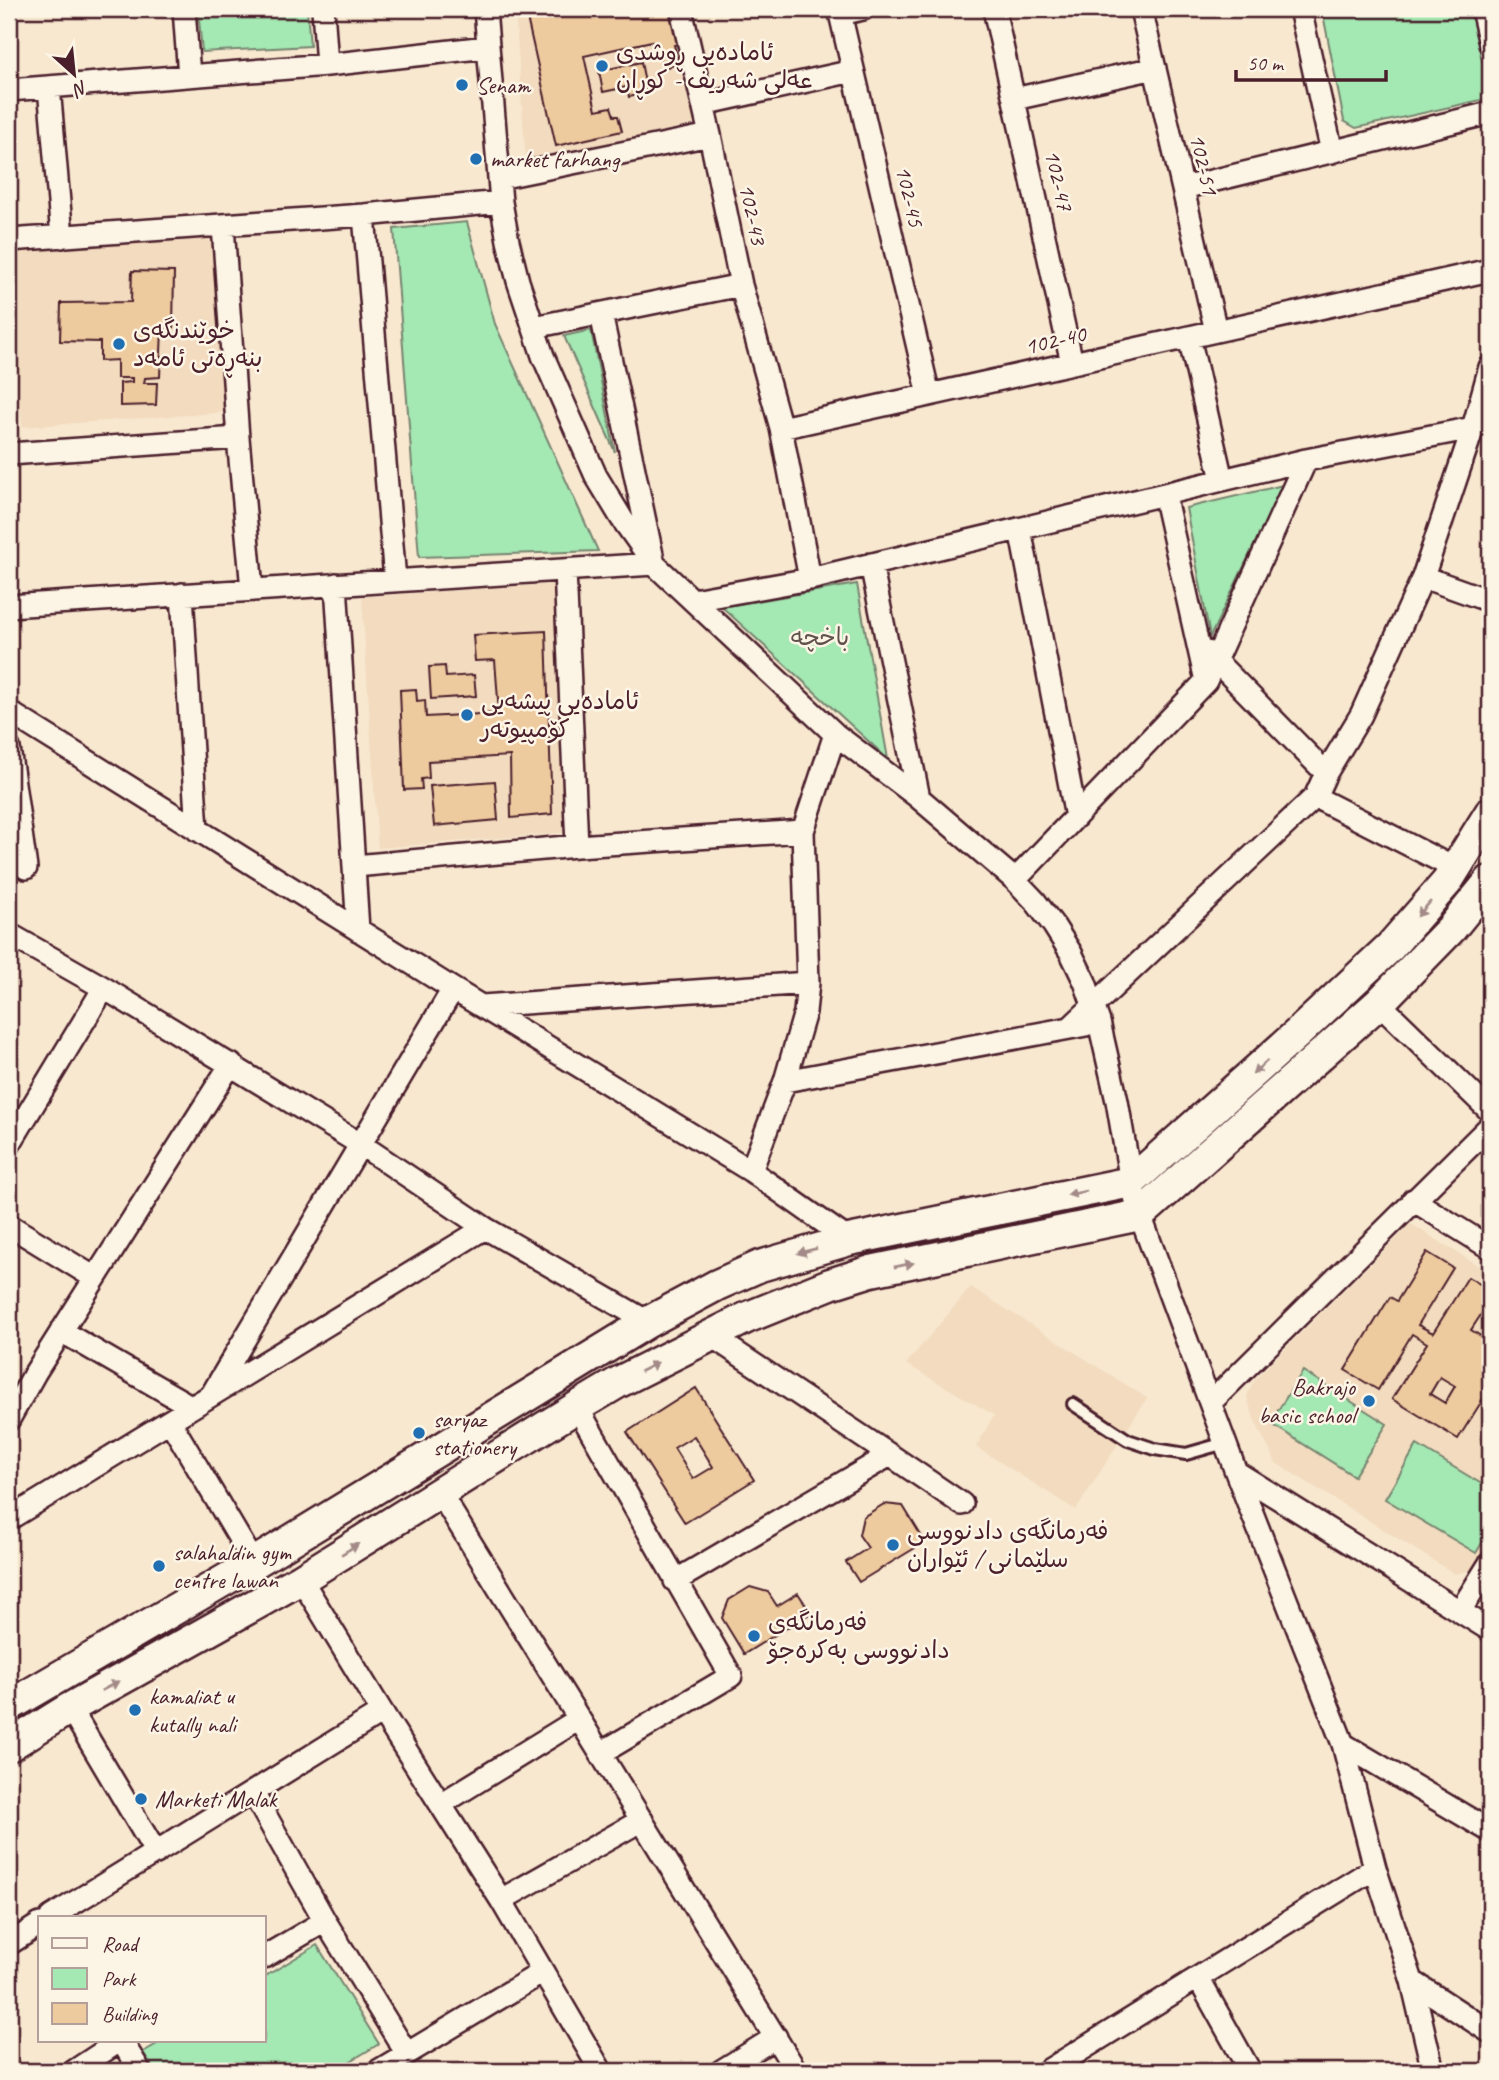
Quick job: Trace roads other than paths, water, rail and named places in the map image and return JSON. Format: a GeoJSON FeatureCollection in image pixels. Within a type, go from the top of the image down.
{"type":"FeatureCollection","features":[{"type":"Feature","properties":{"kind":"main road"},"geometry":{"type":"LineString","coordinates":[[12,1696],[254,1563],[601,1350],[717,1285],[760,1266],[849,1240],[1131,1182],[1375,961],[1428,904],[1455,869],[1490,813]]}},
{"type":"Feature","properties":{"kind":"main road"},"geometry":{"type":"LineString","coordinates":[[9,1746],[70,1708],[301,1579],[619,1382],[710,1335],[778,1304],[861,1274],[1140,1215],[1379,1003],[1429,953],[1490,881]]}},
{"type":"Feature","properties":{"kind":"main road"},"geometry":{"type":"LineString","coordinates":[[601,1350],[604,1365],[619,1382]]}},
{"type":"Feature","properties":{"kind":"main road"},"geometry":{"type":"LineString","coordinates":[[544,1387],[570,1411]]}},
{"type":"Feature","properties":{"kind":"street"},"geometry":{"type":"LineString","coordinates":[[184,9],[189,76]]}},
{"type":"Feature","properties":{"kind":"street"},"geometry":{"type":"LineString","coordinates":[[323,9],[327,65]]}},
{"type":"Feature","properties":{"kind":"street"},"geometry":{"type":"LineString","coordinates":[[485,9],[500,202],[518,281],[555,387],[596,476],[622,519],[654,564],[835,734],[919,798],[1015,880],[1035,901],[1071,953],[1096,1015],[1140,1215],[1236,1472],[1343,1744],[1375,1868],[1412,1981],[1433,2071]]}},
{"type":"Feature","properties":{"kind":"street","name":"102-43"},"geometry":{"type":"LineString","coordinates":[[681,9],[741,285],[780,428]]}},
{"type":"Feature","properties":{"kind":"street"},"geometry":{"type":"LineString","coordinates":[[839,11],[863,9]]}},
{"type":"Feature","properties":{"kind":"street","name":"102-47"},"geometry":{"type":"LineString","coordinates":[[994,9],[1072,363]]}},
{"type":"Feature","properties":{"kind":"street","name":"102-51"},"geometry":{"type":"LineString","coordinates":[[1141,9],[1216,331]]}},
{"type":"Feature","properties":{"kind":"street"},"geometry":{"type":"LineString","coordinates":[[1300,9],[1332,152]]}},
{"type":"Feature","properties":{"kind":"street"},"geometry":{"type":"LineString","coordinates":[[1482,9],[1490,44]]}},
{"type":"Feature","properties":{"kind":"street","name":"102-45"},"geometry":{"type":"LineString","coordinates":[[839,11],[929,396]]}},
{"type":"Feature","properties":{"kind":"street"},"geometry":{"type":"LineString","coordinates":[[9,90],[327,65],[487,47]]}},
{"type":"Feature","properties":{"kind":"street"},"geometry":{"type":"LineString","coordinates":[[1014,99],[1155,68]]}},
{"type":"Feature","properties":{"kind":"street"},"geometry":{"type":"LineString","coordinates":[[703,104],[853,71]]}},
{"type":"Feature","properties":{"kind":"street"},"geometry":{"type":"LineString","coordinates":[[49,87],[62,237]]}},
{"type":"Feature","properties":{"kind":"street"},"geometry":{"type":"LineString","coordinates":[[1183,188],[1490,113]]}},
{"type":"Feature","properties":{"kind":"street"},"geometry":{"type":"LineString","coordinates":[[499,178],[710,135]]}},
{"type":"Feature","properties":{"kind":"street"},"geometry":{"type":"LineString","coordinates":[[9,240],[223,226],[500,202]]}},
{"type":"Feature","properties":{"kind":"street"},"geometry":{"type":"LineString","coordinates":[[364,215],[395,580]]}},
{"type":"Feature","properties":{"kind":"street"},"geometry":{"type":"LineString","coordinates":[[223,226],[237,438],[252,589]]}},
{"type":"Feature","properties":{"kind":"street","name":"102-40"},"geometry":{"type":"LineString","coordinates":[[780,428],[1490,270]]}},
{"type":"Feature","properties":{"kind":"street"},"geometry":{"type":"LineString","coordinates":[[534,327],[741,285]]}},
{"type":"Feature","properties":{"kind":"street"},"geometry":{"type":"LineString","coordinates":[[601,314],[654,564]]}},
{"type":"Feature","properties":{"kind":"street"},"geometry":{"type":"LineString","coordinates":[[1189,337],[1222,480]]}},
{"type":"Feature","properties":{"kind":"street"},"geometry":{"type":"LineString","coordinates":[[785,1081],[1072,1027],[1096,1015],[1315,797],[1326,773],[1361,715],[1423,577],[1473,428],[1490,367]]}},
{"type":"Feature","properties":{"kind":"street"},"geometry":{"type":"LineString","coordinates":[[780,428],[810,579]]}},
{"type":"Feature","properties":{"kind":"street"},"geometry":{"type":"LineString","coordinates":[[693,600],[810,579],[1306,460],[1473,428]]}},
{"type":"Feature","properties":{"kind":"street"},"geometry":{"type":"LineString","coordinates":[[9,454],[237,438]]}},
{"type":"Feature","properties":{"kind":"street"},"geometry":{"type":"LineString","coordinates":[[1015,880],[1206,681],[1306,460]]}},
{"type":"Feature","properties":{"kind":"street"},"geometry":{"type":"LineString","coordinates":[[1164,494],[1206,681]]}},
{"type":"Feature","properties":{"kind":"street"},"geometry":{"type":"LineString","coordinates":[[1020,529],[1076,817]]}},
{"type":"Feature","properties":{"kind":"street"},"geometry":{"type":"LineString","coordinates":[[9,606],[654,564]]}},
{"type":"Feature","properties":{"kind":"street"},"geometry":{"type":"LineString","coordinates":[[871,564],[919,798]]}},
{"type":"Feature","properties":{"kind":"street"},"geometry":{"type":"LineString","coordinates":[[565,570],[577,846]]}},
{"type":"Feature","properties":{"kind":"street"},"geometry":{"type":"LineString","coordinates":[[1423,577],[1490,601]]}},
{"type":"Feature","properties":{"kind":"street"},"geometry":{"type":"LineString","coordinates":[[336,584],[358,930]]}},
{"type":"Feature","properties":{"kind":"street"},"geometry":{"type":"LineString","coordinates":[[182,594],[197,830]]}},
{"type":"Feature","properties":{"kind":"street"},"geometry":{"type":"LineString","coordinates":[[1198,642],[1326,773]]}},
{"type":"Feature","properties":{"kind":"street"},"geometry":{"type":"LineString","coordinates":[[9,712],[751,1171],[849,1240]]}},
{"type":"Feature","properties":{"kind":"street"},"geometry":{"type":"LineString","coordinates":[[751,1171],[785,1081],[805,1012],[808,983],[803,831],[835,734]]}},
{"type":"Feature","properties":{"kind":"street"},"geometry":{"type":"LineString","coordinates":[[9,748],[26,868]]}},
{"type":"Feature","properties":{"kind":"street"},"geometry":{"type":"LineString","coordinates":[[1315,797],[1455,869]]}},
{"type":"Feature","properties":{"kind":"street"},"geometry":{"type":"LineString","coordinates":[[355,866],[577,846],[803,831]]}},
{"type":"Feature","properties":{"kind":"street"},"geometry":{"type":"LineString","coordinates":[[9,934],[231,1064],[360,1144],[485,1228],[648,1322]]}},
{"type":"Feature","properties":{"kind":"street"},"geometry":{"type":"LineString","coordinates":[[482,1006],[808,983]]}},
{"type":"Feature","properties":{"kind":"street"},"geometry":{"type":"LineString","coordinates":[[10,1141],[104,988]]}},
{"type":"Feature","properties":{"kind":"street"},"geometry":{"type":"LineString","coordinates":[[211,1396],[453,989]]}},
{"type":"Feature","properties":{"kind":"street"},"geometry":{"type":"LineString","coordinates":[[1379,1003],[1490,1111]]}},
{"type":"Feature","properties":{"kind":"street"},"geometry":{"type":"LineString","coordinates":[[9,1419],[61,1331],[231,1064]]}},
{"type":"Feature","properties":{"kind":"street"},"geometry":{"type":"LineString","coordinates":[[1211,1402],[1490,1126]]}},
{"type":"Feature","properties":{"kind":"street"},"geometry":{"type":"LineString","coordinates":[[1413,1200],[1490,1248]]}},
{"type":"Feature","properties":{"kind":"street"},"geometry":{"type":"LineString","coordinates":[[9,1225],[95,1278]]}},
{"type":"Feature","properties":{"kind":"street"},"geometry":{"type":"LineString","coordinates":[[9,1519],[485,1228]]}},
{"type":"Feature","properties":{"kind":"street"},"geometry":{"type":"LineString","coordinates":[[61,1331],[192,1407]]}},
{"type":"Feature","properties":{"kind":"street"},"geometry":{"type":"LineString","coordinates":[[710,1335],[962,1504]]}},
{"type":"Feature","properties":{"kind":"street"},"geometry":{"type":"LineString","coordinates":[[570,1411],[731,1676],[601,1754]]}},
{"type":"Feature","properties":{"kind":"street"},"geometry":{"type":"LineString","coordinates":[[170,1421],[254,1563]]}},
{"type":"Feature","properties":{"kind":"street"},"geometry":{"type":"LineString","coordinates":[[675,1581],[890,1455]]}},
{"type":"Feature","properties":{"kind":"street"},"geometry":{"type":"LineString","coordinates":[[1236,1472],[1490,1630]]}},
{"type":"Feature","properties":{"kind":"street"},"geometry":{"type":"LineString","coordinates":[[440,1493],[796,2071]]}},
{"type":"Feature","properties":{"kind":"street"},"geometry":{"type":"LineString","coordinates":[[1460,1611],[1490,1563]]}},
{"type":"Feature","properties":{"kind":"street"},"geometry":{"type":"LineString","coordinates":[[301,1579],[501,1900],[601,2071]]}},
{"type":"Feature","properties":{"kind":"street"},"geometry":{"type":"LineString","coordinates":[[70,1708],[156,1853]]}},
{"type":"Feature","properties":{"kind":"street"},"geometry":{"type":"LineString","coordinates":[[53,1916],[382,1712]]}},
{"type":"Feature","properties":{"kind":"street"},"geometry":{"type":"LineString","coordinates":[[441,1804],[579,1719]]}},
{"type":"Feature","properties":{"kind":"street"},"geometry":{"type":"LineString","coordinates":[[1343,1744],[1490,1831]]}},
{"type":"Feature","properties":{"kind":"street"},"geometry":{"type":"LineString","coordinates":[[253,1793],[325,1921],[407,2054]]}},
{"type":"Feature","properties":{"kind":"street"},"geometry":{"type":"LineString","coordinates":[[501,1900],[642,1820]]}},
{"type":"Feature","properties":{"kind":"street"},"geometry":{"type":"LineString","coordinates":[[1058,2068],[1375,1868]]}},
{"type":"Feature","properties":{"kind":"street"},"geometry":{"type":"LineString","coordinates":[[266,1956],[325,1921]]}},
{"type":"Feature","properties":{"kind":"street"},"geometry":{"type":"LineString","coordinates":[[9,1944],[38,1925]]}},
{"type":"Feature","properties":{"kind":"street"},"geometry":{"type":"LineString","coordinates":[[378,2071],[543,1972]]}},
{"type":"Feature","properties":{"kind":"street"},"geometry":{"type":"LineString","coordinates":[[1198,1978],[1250,2071]]}},
{"type":"Feature","properties":{"kind":"street"},"geometry":{"type":"LineString","coordinates":[[1412,1981],[1490,2032]]}},
{"type":"Feature","properties":{"kind":"street"},"geometry":{"type":"LineString","coordinates":[[721,2071],[776,2037]]}},
{"type":"Feature","properties":{"kind":"street"},"geometry":{"type":"LineString","coordinates":[[74,2071],[119,2042]]}},
{"type":"Feature","properties":{"kind":"street"},"geometry":{"type":"LineString","coordinates":[[123,2042],[140,2071]]}},
{"type":"Feature","properties":{"kind":"lane"},"geometry":{"type":"LineString","coordinates":[[1073,1404],[1128,1440],[1155,1449],[1186,1454],[1225,1443]]}},
{"type":"Feature","properties":{"kind":"place","name":"ئامادەیی ڕوشدی عەلی شەریف - کوڕان"},"geometry":{"type":"Point","coordinates":[602,66]}},
{"type":"Feature","properties":{"kind":"place","name":"Senam"},"geometry":{"type":"Point","coordinates":[462,85]}},
{"type":"Feature","properties":{"kind":"place","name":"market farhang"},"geometry":{"type":"Point","coordinates":[476,159]}},
{"type":"Feature","properties":{"kind":"place","name":"خوێندنگەی بنەڕەتی ئامەد"},"geometry":{"type":"Point","coordinates":[119,344]}},
{"type":"Feature","properties":{"kind":"place","name":"ئامادەیی پیشەیی کۆمپیوتەر"},"geometry":{"type":"Point","coordinates":[467,715]}},
{"type":"Feature","properties":{"kind":"place","name":"Bakrajo basic school"},"geometry":{"type":"Point","coordinates":[1369,1401]}},
{"type":"Feature","properties":{"kind":"place","name":"saryaz stationery"},"geometry":{"type":"Point","coordinates":[419,1433]}},
{"type":"Feature","properties":{"kind":"place","name":"فەرمانگەی دادنووسی سلێمانی / ئێواران"},"geometry":{"type":"Point","coordinates":[893,1545]}},
{"type":"Feature","properties":{"kind":"place","name":"salahaldin gym centre lawan"},"geometry":{"type":"Point","coordinates":[159,1566]}},
{"type":"Feature","properties":{"kind":"place","name":"فەرمانگەی دادنووسی بەکرەجۆ"},"geometry":{"type":"Point","coordinates":[754,1636]}},
{"type":"Feature","properties":{"kind":"place","name":"kamaliat u kutally nali"},"geometry":{"type":"Point","coordinates":[135,1710]}},
{"type":"Feature","properties":{"kind":"place","name":"Marketi Malak"},"geometry":{"type":"Point","coordinates":[141,1799]}},
{"type":"Feature","properties":{"kind":"park label","name":"باخچە"},"geometry":{"type":"Point","coordinates":[820,637]}}]}
